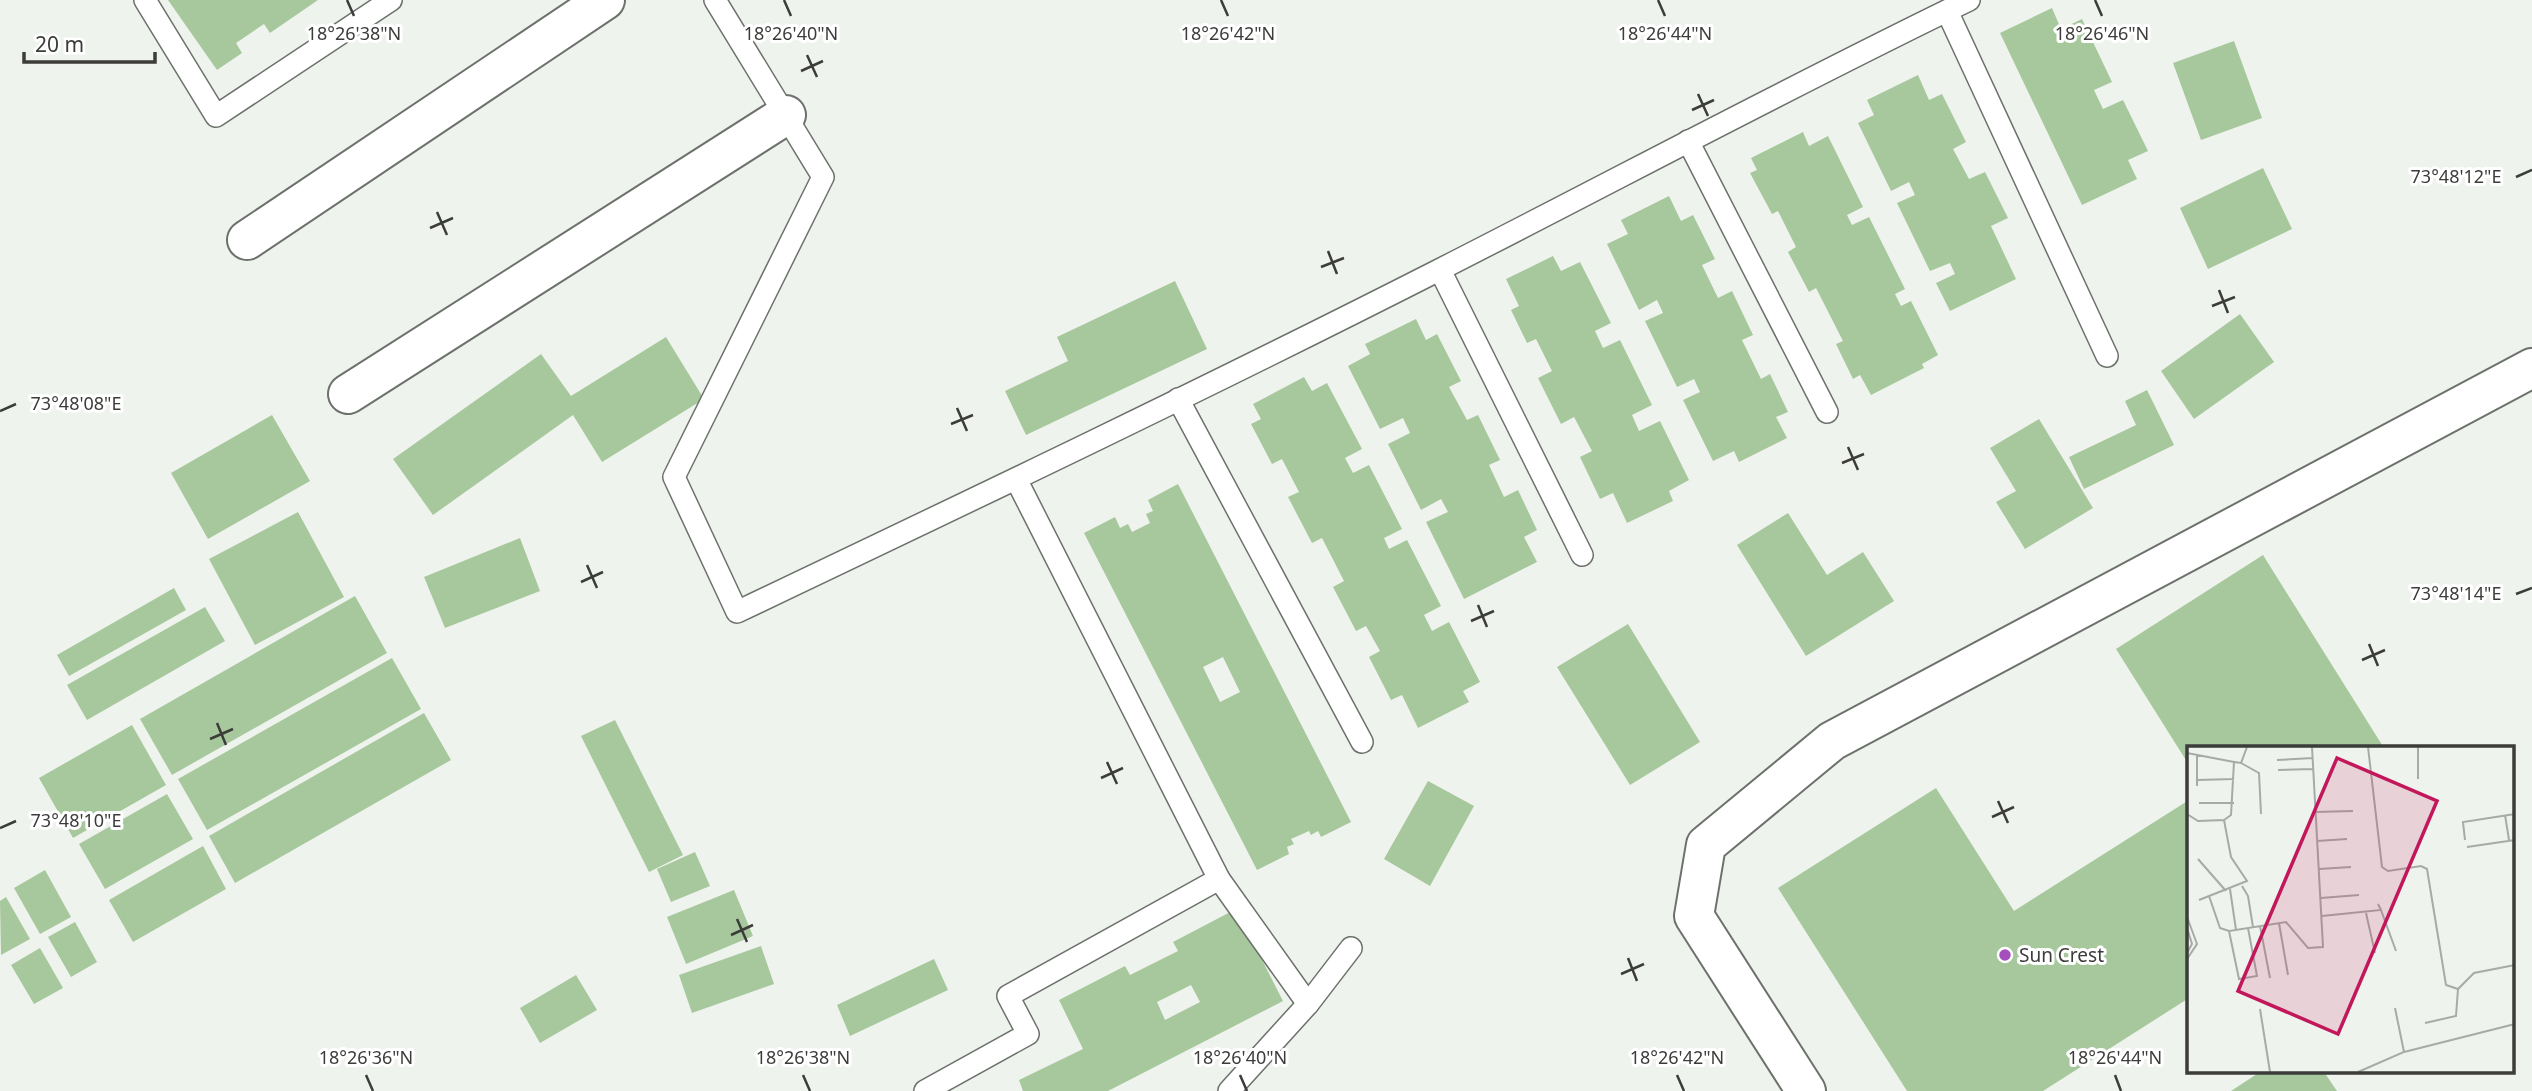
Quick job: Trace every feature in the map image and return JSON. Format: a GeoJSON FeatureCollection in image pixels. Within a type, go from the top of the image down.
{"type":"FeatureCollection","features":[{"type":"Feature","properties":{"kind":"street"},"geometry":{"type":"LineString","coordinates":[[247,240],[606,0]]}},
{"type":"Feature","properties":{"kind":"street"},"geometry":{"type":"LineString","coordinates":[[348,394],[786,116]]}},
{"type":"Feature","properties":{"kind":"street"},"geometry":{"type":"LineString","coordinates":[[1806,1091],[1694,916],[1706,845],[1832,741],[2532,368]]}},
{"type":"Feature","properties":{"kind":"lane"},"geometry":{"type":"LineString","coordinates":[[145,0],[216,116],[391,0]]}},
{"type":"Feature","properties":{"kind":"lane"},"geometry":{"type":"LineString","coordinates":[[715,0],[823,177],[674,477],[737,612],[1016,479],[1440,270],[1688,141],[1969,0]]}},
{"type":"Feature","properties":{"kind":"lane"},"geometry":{"type":"LineString","coordinates":[[1947,11],[2107,356]]}},
{"type":"Feature","properties":{"kind":"lane"},"geometry":{"type":"LineString","coordinates":[[1688,141],[1827,411]]}},
{"type":"Feature","properties":{"kind":"lane"},"geometry":{"type":"LineString","coordinates":[[1440,270],[1582,555]]}},
{"type":"Feature","properties":{"kind":"lane"},"geometry":{"type":"LineString","coordinates":[[1178,399],[1362,742]]}},
{"type":"Feature","properties":{"kind":"lane"},"geometry":{"type":"LineString","coordinates":[[1016,479],[1219,879],[1308,1004]]}},
{"type":"Feature","properties":{"kind":"lane"},"geometry":{"type":"LineString","coordinates":[[925,1091],[1028,1034],[1008,996],[1219,879]]}},
{"type":"Feature","properties":{"kind":"lane"},"geometry":{"type":"LineString","coordinates":[[1228,1091],[1308,1004],[1351,948]]}},
{"type":"Feature","properties":{"kind":"building"},"geometry":{"type":"Polygon","coordinates":[[[168,0],[318,0],[270,33],[264,24],[236,43],[242,53],[217,70],[168,0]]]}},
{"type":"Feature","properties":{"kind":"building"},"geometry":{"type":"Polygon","coordinates":[[[2052,8],[2061,29],[2082,19],[2112,82],[2094,90],[2103,109],[2123,100],[2148,151],[2128,160],[2137,179],[2082,205],[2000,33],[2052,8]]]}},
{"type":"Feature","properties":{"kind":"building"},"geometry":{"type":"Polygon","coordinates":[[[2234,41],[2262,118],[2201,140],[2173,63],[2234,41]]]}},
{"type":"Feature","properties":{"kind":"building"},"geometry":{"type":"Polygon","coordinates":[[[1918,75],[1929,100],[1942,94],[1966,142],[1953,149],[1969,179],[1985,172],[2008,218],[1991,226],[2016,279],[1950,311],[1936,283],[1955,274],[1950,263],[1930,271],[1897,203],[1915,195],[1909,182],[1891,191],[1858,123],[1874,115],[1867,100],[1918,75]]]}},
{"type":"Feature","properties":{"kind":"building"},"geometry":{"type":"Polygon","coordinates":[[[1803,132],[1809,146],[1828,136],[1863,207],[1847,215],[1852,225],[1869,217],[1905,289],[1895,294],[1901,306],[1911,301],[1938,355],[1922,364],[1924,368],[1871,395],[1860,375],[1853,379],[1836,344],[1843,341],[1816,288],[1809,292],[1788,252],[1796,247],[1778,211],[1772,214],[1750,173],[1757,170],[1751,158],[1803,132]]]}},
{"type":"Feature","properties":{"kind":"building"},"geometry":{"type":"Polygon","coordinates":[[[2263,168],[2292,229],[2208,269],[2180,208],[2263,168]]]}},
{"type":"Feature","properties":{"kind":"building"},"geometry":{"type":"Polygon","coordinates":[[[1669,196],[1681,221],[1693,215],[1715,259],[1702,265],[1718,298],[1732,291],[1753,335],[1742,340],[1761,379],[1770,374],[1788,412],[1776,417],[1787,438],[1739,462],[1734,451],[1713,461],[1683,400],[1700,392],[1694,379],[1677,387],[1645,321],[1663,313],[1657,300],[1639,310],[1607,244],[1628,234],[1621,220],[1669,196]]]}},
{"type":"Feature","properties":{"kind":"building"},"geometry":{"type":"Polygon","coordinates":[[[1553,256],[1561,271],[1580,262],[1611,323],[1595,331],[1603,348],[1620,340],[1652,405],[1632,415],[1639,431],[1660,421],[1689,480],[1669,491],[1673,501],[1627,523],[1613,493],[1600,499],[1580,457],[1592,451],[1574,417],[1561,424],[1538,378],[1552,371],[1536,339],[1527,343],[1511,310],[1519,306],[1506,279],[1553,256]]]}},
{"type":"Feature","properties":{"kind":"building"},"geometry":{"type":"Polygon","coordinates":[[[1175,281],[1207,349],[1026,435],[1005,391],[1068,361],[1057,337],[1175,281]]]}},
{"type":"Feature","properties":{"kind":"building"},"geometry":{"type":"Polygon","coordinates":[[[2240,314],[2274,362],[2194,419],[2161,371],[2240,314]]]}},
{"type":"Feature","properties":{"kind":"building"},"geometry":{"type":"Polygon","coordinates":[[[1416,319],[1426,340],[1437,334],[1461,381],[1449,387],[1467,420],[1478,415],[1500,460],[1489,465],[1504,497],[1518,490],[1537,530],[1524,537],[1537,562],[1464,599],[1426,522],[1448,512],[1441,499],[1421,510],[1388,444],[1410,433],[1403,418],[1380,429],[1348,366],[1370,354],[1365,344],[1416,319]]]}},
{"type":"Feature","properties":{"kind":"building"},"geometry":{"type":"Polygon","coordinates":[[[666,337],[704,399],[602,462],[573,415],[433,515],[393,459],[541,354],[571,396],[666,337]]]}},
{"type":"Feature","properties":{"kind":"building"},"geometry":{"type":"Polygon","coordinates":[[[1304,377],[1312,391],[1327,383],[1362,449],[1345,458],[1353,473],[1369,465],[1402,529],[1384,538],[1389,549],[1407,540],[1441,606],[1424,615],[1432,631],[1449,622],[1480,682],[1463,691],[1469,702],[1418,728],[1402,695],[1391,700],[1369,657],[1380,651],[1366,626],[1356,631],[1333,587],[1344,581],[1322,538],[1312,543],[1288,497],[1299,492],[1282,459],[1272,464],[1251,424],[1261,419],[1253,404],[1304,377]]]}},
{"type":"Feature","properties":{"kind":"building"},"geometry":{"type":"Polygon","coordinates":[[[2147,390],[2174,445],[2084,489],[2069,457],[2136,425],[2125,401],[2147,390]]]}},
{"type":"Feature","properties":{"kind":"building"},"geometry":{"type":"Polygon","coordinates":[[[272,415],[310,481],[208,539],[171,473],[272,415]]]}},
{"type":"Feature","properties":{"kind":"building"},"geometry":{"type":"Polygon","coordinates":[[[2039,419],[2093,508],[2025,549],[1996,502],[2016,491],[1990,448],[2039,419]]]}},
{"type":"Feature","properties":{"kind":"building"},"geometry":{"type":"Polygon","coordinates":[[[1178,484],[1351,822],[1321,837],[1318,831],[1311,835],[1309,831],[1291,839],[1294,844],[1287,847],[1289,854],[1257,870],[1084,533],[1115,517],[1120,528],[1128,524],[1132,532],[1150,523],[1146,514],[1153,511],[1148,500],[1178,484]],[[1223,657],[1203,667],[1220,702],[1240,692],[1223,657]]]}},
{"type":"Feature","properties":{"kind":"building"},"geometry":{"type":"Polygon","coordinates":[[[298,512],[344,597],[255,645],[209,559],[298,512]]]}},
{"type":"Feature","properties":{"kind":"building"},"geometry":{"type":"Polygon","coordinates":[[[1788,513],[1827,575],[1863,552],[1894,601],[1806,656],[1737,545],[1788,513]]]}},
{"type":"Feature","properties":{"kind":"building"},"geometry":{"type":"Polygon","coordinates":[[[520,538],[540,591],[445,628],[424,577],[520,538]]]}},
{"type":"Feature","properties":{"kind":"building"},"geometry":{"type":"Polygon","coordinates":[[[2263,555],[2383,746],[2187,746],[2187,762],[2116,649],[2263,555]]]}},
{"type":"Feature","properties":{"kind":"building"},"geometry":{"type":"Polygon","coordinates":[[[174,588],[186,610],[69,676],[57,655],[174,588]]]}},
{"type":"Feature","properties":{"kind":"building"},"geometry":{"type":"Polygon","coordinates":[[[355,596],[387,653],[172,775],[140,719],[355,596]]]}},
{"type":"Feature","properties":{"kind":"building"},"geometry":{"type":"Polygon","coordinates":[[[205,607],[225,641],[87,720],[67,685],[205,607]]]}},
{"type":"Feature","properties":{"kind":"building"},"geometry":{"type":"Polygon","coordinates":[[[1628,624],[1700,742],[1630,785],[1557,667],[1628,624]]]}},
{"type":"Feature","properties":{"kind":"building"},"geometry":{"type":"Polygon","coordinates":[[[392,658],[421,709],[207,830],[178,779],[392,658]]]}},
{"type":"Feature","properties":{"kind":"building"},"geometry":{"type":"Polygon","coordinates":[[[424,713],[451,760],[235,883],[209,836],[424,713]]]}},
{"type":"Feature","properties":{"kind":"building"},"geometry":{"type":"Polygon","coordinates":[[[615,720],[683,855],[649,872],[581,736],[615,720]]]}},
{"type":"Feature","properties":{"kind":"building"},"geometry":{"type":"Polygon","coordinates":[[[132,725],[166,785],[73,838],[39,778],[132,725]]]}},
{"type":"Feature","properties":{"kind":"building"},"geometry":{"type":"Polygon","coordinates":[[[1428,781],[1474,806],[1430,886],[1384,859],[1428,781]]]}},
{"type":"Feature","properties":{"kind":"building","name":"Sun Crest"},"geometry":{"type":"Polygon","coordinates":[[[1936,788],[2014,911],[2187,801],[2187,999],[2043,1091],[1907,1091],[1778,888],[1936,788]]]}},
{"type":"Feature","properties":{"kind":"building"},"geometry":{"type":"Polygon","coordinates":[[[167,794],[193,839],[105,889],[79,844],[167,794]]]}},
{"type":"Feature","properties":{"kind":"building"},"geometry":{"type":"Polygon","coordinates":[[[203,846],[226,889],[133,942],[109,900],[203,846]]]}},
{"type":"Feature","properties":{"kind":"building"},"geometry":{"type":"Polygon","coordinates":[[[695,852],[710,886],[671,902],[657,869],[695,852]]]}},
{"type":"Feature","properties":{"kind":"building"},"geometry":{"type":"Polygon","coordinates":[[[45,870],[71,917],[40,934],[14,888],[45,870]]]}},
{"type":"Feature","properties":{"kind":"building"},"geometry":{"type":"Polygon","coordinates":[[[734,890],[753,936],[686,964],[667,917],[734,890]]]}},
{"type":"Feature","properties":{"kind":"building"},"geometry":{"type":"Polygon","coordinates":[[[6,897],[30,939],[1,955],[0,901],[6,897]]]}},
{"type":"Feature","properties":{"kind":"building"},"geometry":{"type":"Polygon","coordinates":[[[1236,909],[1283,1001],[1108,1091],[1023,1091],[1019,1080],[1083,1049],[1059,1000],[1125,966],[1130,975],[1178,951],[1173,942],[1236,909]],[[1191,985],[1157,1002],[1165,1020],[1200,1002],[1191,985]]]}},
{"type":"Feature","properties":{"kind":"building"},"geometry":{"type":"Polygon","coordinates":[[[75,922],[97,962],[71,977],[48,937],[75,922]]]}},
{"type":"Feature","properties":{"kind":"building"},"geometry":{"type":"Polygon","coordinates":[[[761,946],[774,984],[692,1013],[679,975],[761,946]]]}},
{"type":"Feature","properties":{"kind":"building"},"geometry":{"type":"Polygon","coordinates":[[[40,948],[63,988],[34,1004],[11,965],[40,948]]]}},
{"type":"Feature","properties":{"kind":"building"},"geometry":{"type":"Polygon","coordinates":[[[934,959],[948,990],[850,1036],[837,1005],[934,959]]]}},
{"type":"Feature","properties":{"kind":"building"},"geometry":{"type":"Polygon","coordinates":[[[576,975],[597,1010],[540,1043],[520,1008],[576,975]]]}},
{"type":"Feature","properties":{"kind":"building"},"geometry":{"type":"Polygon","coordinates":[[[2257,1074],[2325,1074],[2337,1091],[2231,1091],[2257,1074]]]}},
{"type":"Feature","properties":{"kind":"place","name":"Sun Crest"},"geometry":{"type":"Point","coordinates":[2005,955]}}]}
